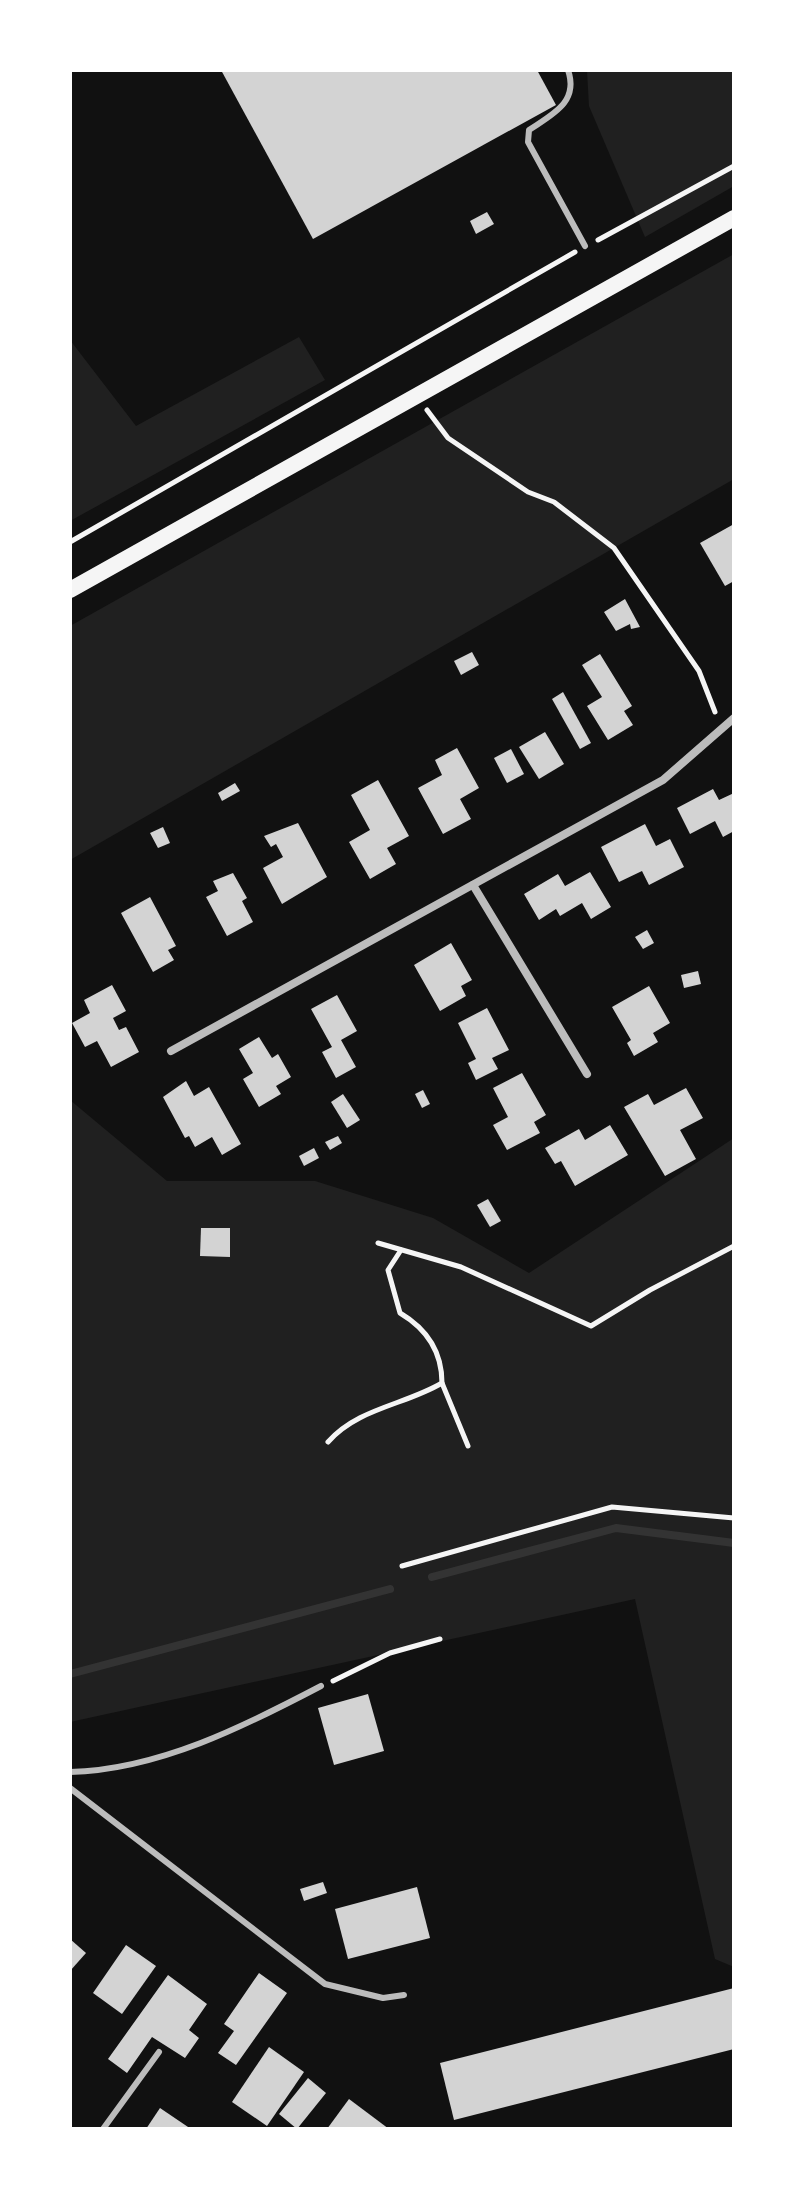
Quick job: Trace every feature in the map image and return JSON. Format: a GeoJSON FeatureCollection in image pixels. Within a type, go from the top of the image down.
{"type":"FeatureCollection","features":[{"type":"Feature","properties":{"kind":"main road"},"geometry":{"type":"LineString","coordinates":[[70,590],[734,218]]}},
{"type":"Feature","properties":{"kind":"street"},"geometry":{"type":"LineString","coordinates":[[171,1051],[663,780],[734,718]]}},
{"type":"Feature","properties":{"kind":"street"},"geometry":{"type":"LineString","coordinates":[[473,885],[587,1074]]}},
{"type":"Feature","properties":{"kind":"lane"},"geometry":{"type":"LineString","coordinates":[[568,70],[574,86],[569,99],[529,130],[528,142],[585,246]]}},
{"type":"Feature","properties":{"kind":"lane"},"geometry":{"type":"LineString","coordinates":[[70,1772],[91,1772],[166,1754],[271,1712],[321,1686]]}},
{"type":"Feature","properties":{"kind":"lane"},"geometry":{"type":"LineString","coordinates":[[70,1788],[325,1984],[383,1998],[404,1995]]}},
{"type":"Feature","properties":{"kind":"lane"},"geometry":{"type":"LineString","coordinates":[[103,2129],[159,2052]]}},
{"type":"Feature","properties":{"kind":"path"},"geometry":{"type":"LineString","coordinates":[[70,542],[585,246],[734,166]]}},
{"type":"Feature","properties":{"kind":"path"},"geometry":{"type":"LineString","coordinates":[[419,395],[448,438],[528,492],[554,502],[614,548],[699,671],[708,701],[724,727]]}},
{"type":"Feature","properties":{"kind":"path"},"geometry":{"type":"LineString","coordinates":[[378,1243],[461,1267],[591,1326],[650,1290],[734,1246]]}},
{"type":"Feature","properties":{"kind":"path"},"geometry":{"type":"LineString","coordinates":[[401,1250],[388,1270],[400,1313],[417,1323],[433,1343],[442,1361],[442,1383],[468,1446]]}},
{"type":"Feature","properties":{"kind":"path"},"geometry":{"type":"LineString","coordinates":[[328,1442],[336,1432],[379,1408],[425,1393],[442,1383]]}},
{"type":"Feature","properties":{"kind":"path"},"geometry":{"type":"LineString","coordinates":[[402,1566],[612,1507],[734,1518]]}},
{"type":"Feature","properties":{"kind":"path"},"geometry":{"type":"LineString","coordinates":[[321,1686],[390,1653],[440,1639]]}},
{"type":"Feature","properties":{"kind":"shaded area"},"geometry":{"type":"Polygon","coordinates":[[[587,70],[734,70],[734,186],[645,237],[589,106],[587,70]]]}},
{"type":"Feature","properties":{"kind":"shaded area"},"geometry":{"type":"Polygon","coordinates":[[[734,254],[734,479],[70,860],[70,626],[734,254]]]}},
{"type":"Feature","properties":{"kind":"shaded area"},"geometry":{"type":"Polygon","coordinates":[[[299,337],[325,380],[70,521],[70,340],[136,426],[299,337]]]}},
{"type":"Feature","properties":{"kind":"shaded area"},"geometry":{"type":"Polygon","coordinates":[[[70,1100],[167,1181],[315,1181],[433,1218],[529,1273],[734,1138],[734,1967],[715,1959],[635,1599],[70,1722],[70,1100]]]}},
{"type":"Feature","properties":{"kind":"building"},"geometry":{"type":"Polygon","coordinates":[[[221,70],[537,70],[556,105],[313,239],[221,70]]]}},
{"type":"Feature","properties":{"kind":"building"},"geometry":{"type":"Polygon","coordinates":[[[487,212],[494,224],[476,234],[470,221],[487,212]]]}},
{"type":"Feature","properties":{"kind":"building"},"geometry":{"type":"Polygon","coordinates":[[[734,524],[734,581],[725,586],[700,543],[734,524]]]}},
{"type":"Feature","properties":{"kind":"building"},"geometry":{"type":"Polygon","coordinates":[[[625,599],[640,627],[631,629],[630,624],[616,631],[604,612],[625,599]]]}},
{"type":"Feature","properties":{"kind":"building"},"geometry":{"type":"Polygon","coordinates":[[[472,652],[479,665],[461,675],[454,661],[472,652]]]}},
{"type":"Feature","properties":{"kind":"building"},"geometry":{"type":"Polygon","coordinates":[[[600,654],[632,706],[624,711],[633,725],[608,740],[587,706],[602,697],[582,665],[600,654]]]}},
{"type":"Feature","properties":{"kind":"building"},"geometry":{"type":"Polygon","coordinates":[[[563,692],[591,743],[580,749],[552,699],[563,692]]]}},
{"type":"Feature","properties":{"kind":"building"},"geometry":{"type":"Polygon","coordinates":[[[545,732],[564,764],[539,779],[519,747],[545,732]]]}},
{"type":"Feature","properties":{"kind":"building"},"geometry":{"type":"Polygon","coordinates":[[[457,748],[479,788],[460,799],[471,819],[443,834],[418,788],[442,775],[435,760],[457,748]]]}},
{"type":"Feature","properties":{"kind":"building"},"geometry":{"type":"Polygon","coordinates":[[[511,749],[524,774],[507,783],[494,758],[511,749]]]}},
{"type":"Feature","properties":{"kind":"building"},"geometry":{"type":"Polygon","coordinates":[[[378,780],[409,836],[387,848],[396,864],[370,879],[349,842],[370,830],[351,795],[378,780]]]}},
{"type":"Feature","properties":{"kind":"building"},"geometry":{"type":"Polygon","coordinates":[[[235,783],[240,791],[222,801],[218,793],[235,783]]]}},
{"type":"Feature","properties":{"kind":"building"},"geometry":{"type":"Polygon","coordinates":[[[713,789],[719,800],[734,793],[734,831],[723,837],[715,821],[690,834],[677,808],[713,789]]]}},
{"type":"Feature","properties":{"kind":"building"},"geometry":{"type":"Polygon","coordinates":[[[298,823],[327,877],[282,904],[263,868],[283,857],[276,844],[271,847],[264,836],[298,823]]]}},
{"type":"Feature","properties":{"kind":"building"},"geometry":{"type":"Polygon","coordinates":[[[645,824],[656,846],[670,839],[684,867],[649,885],[642,871],[619,882],[601,847],[645,824]]]}},
{"type":"Feature","properties":{"kind":"building"},"geometry":{"type":"Polygon","coordinates":[[[163,827],[170,843],[158,848],[150,833],[163,827]]]}},
{"type":"Feature","properties":{"kind":"building"},"geometry":{"type":"Polygon","coordinates":[[[590,872],[611,907],[591,919],[582,903],[560,916],[556,909],[539,920],[524,894],[558,874],[565,886],[590,872]]]}},
{"type":"Feature","properties":{"kind":"building"},"geometry":{"type":"Polygon","coordinates":[[[233,873],[247,898],[242,901],[253,922],[227,936],[206,897],[218,891],[213,881],[233,873]]]}},
{"type":"Feature","properties":{"kind":"building"},"geometry":{"type":"Polygon","coordinates":[[[150,897],[176,946],[168,950],[174,960],[153,972],[121,913],[150,897]]]}},
{"type":"Feature","properties":{"kind":"building"},"geometry":{"type":"Polygon","coordinates":[[[647,930],[654,943],[643,949],[635,937],[647,930]]]}},
{"type":"Feature","properties":{"kind":"building"},"geometry":{"type":"Polygon","coordinates":[[[451,943],[472,980],[461,986],[466,996],[440,1011],[414,965],[451,943]]]}},
{"type":"Feature","properties":{"kind":"building"},"geometry":{"type":"Polygon","coordinates":[[[698,971],[701,984],[684,988],[681,975],[698,971]]]}},
{"type":"Feature","properties":{"kind":"building"},"geometry":{"type":"Polygon","coordinates":[[[112,985],[126,1011],[113,1018],[119,1030],[126,1027],[139,1052],[111,1067],[97,1041],[85,1047],[72,1023],[90,1013],[84,1000],[112,985]]]}},
{"type":"Feature","properties":{"kind":"building"},"geometry":{"type":"Polygon","coordinates":[[[649,986],[670,1023],[653,1033],[658,1042],[634,1056],[627,1043],[631,1040],[612,1007],[649,986]]]}},
{"type":"Feature","properties":{"kind":"building"},"geometry":{"type":"Polygon","coordinates":[[[337,995],[357,1031],[341,1040],[356,1067],[336,1078],[322,1052],[332,1047],[311,1009],[337,995]]]}},
{"type":"Feature","properties":{"kind":"building"},"geometry":{"type":"Polygon","coordinates":[[[487,1008],[509,1050],[492,1058],[498,1069],[476,1080],[468,1063],[476,1059],[458,1023],[487,1008]]]}},
{"type":"Feature","properties":{"kind":"building"},"geometry":{"type":"Polygon","coordinates":[[[259,1037],[272,1058],[278,1054],[291,1077],[276,1086],[281,1094],[259,1107],[243,1079],[253,1073],[239,1049],[259,1037]]]}},
{"type":"Feature","properties":{"kind":"building"},"geometry":{"type":"Polygon","coordinates":[[[522,1073],[546,1115],[534,1122],[540,1133],[507,1150],[493,1125],[508,1117],[493,1088],[522,1073]]]}},
{"type":"Feature","properties":{"kind":"building"},"geometry":{"type":"Polygon","coordinates":[[[186,1081],[194,1096],[209,1087],[241,1144],[222,1155],[212,1137],[195,1147],[189,1136],[185,1138],[163,1097],[186,1081]]]}},
{"type":"Feature","properties":{"kind":"building"},"geometry":{"type":"Polygon","coordinates":[[[686,1088],[703,1118],[680,1130],[696,1159],[665,1176],[624,1107],[648,1094],[654,1105],[686,1088]]]}},
{"type":"Feature","properties":{"kind":"building"},"geometry":{"type":"Polygon","coordinates":[[[423,1090],[430,1104],[422,1108],[415,1094],[423,1090]]]}},
{"type":"Feature","properties":{"kind":"building"},"geometry":{"type":"Polygon","coordinates":[[[343,1094],[360,1120],[347,1128],[331,1102],[343,1094]]]}},
{"type":"Feature","properties":{"kind":"building"},"geometry":{"type":"Polygon","coordinates":[[[610,1125],[628,1155],[575,1186],[561,1161],[555,1164],[545,1148],[579,1129],[585,1140],[610,1125]]]}},
{"type":"Feature","properties":{"kind":"building"},"geometry":{"type":"Polygon","coordinates":[[[338,1136],[342,1143],[330,1150],[325,1142],[338,1136]]]}},
{"type":"Feature","properties":{"kind":"building"},"geometry":{"type":"Polygon","coordinates":[[[314,1148],[319,1158],[304,1166],[299,1156],[314,1148]]]}},
{"type":"Feature","properties":{"kind":"building"},"geometry":{"type":"Polygon","coordinates":[[[488,1199],[501,1221],[490,1227],[477,1205],[488,1199]]]}},
{"type":"Feature","properties":{"kind":"building"},"geometry":{"type":"Polygon","coordinates":[[[201,1228],[230,1228],[230,1257],[200,1256],[201,1228]]]}},
{"type":"Feature","properties":{"kind":"building"},"geometry":{"type":"Polygon","coordinates":[[[368,1694],[384,1751],[334,1765],[318,1708],[368,1694]]]}},
{"type":"Feature","properties":{"kind":"building"},"geometry":{"type":"Polygon","coordinates":[[[323,1882],[327,1893],[304,1901],[300,1889],[323,1882]]]}},
{"type":"Feature","properties":{"kind":"building"},"geometry":{"type":"Polygon","coordinates":[[[417,1887],[430,1938],[348,1959],[335,1909],[417,1887]]]}},
{"type":"Feature","properties":{"kind":"building"},"geometry":{"type":"Polygon","coordinates":[[[70,1939],[86,1953],[70,1971],[70,1939]]]}},
{"type":"Feature","properties":{"kind":"building"},"geometry":{"type":"Polygon","coordinates":[[[126,1945],[156,1966],[122,2014],[93,1993],[126,1945]]]}},
{"type":"Feature","properties":{"kind":"building"},"geometry":{"type":"Polygon","coordinates":[[[259,1973],[287,1993],[236,2065],[218,2053],[234,2031],[224,2024],[259,1973]]]}},
{"type":"Feature","properties":{"kind":"building"},"geometry":{"type":"Polygon","coordinates":[[[168,1975],[207,2004],[189,2030],[199,2038],[185,2058],[152,2037],[127,2073],[108,2059],[168,1975]]]}},
{"type":"Feature","properties":{"kind":"building"},"geometry":{"type":"Polygon","coordinates":[[[734,1988],[734,2049],[454,2120],[440,2063],[734,1988]]]}},
{"type":"Feature","properties":{"kind":"building"},"geometry":{"type":"Polygon","coordinates":[[[269,2047],[304,2072],[267,2126],[232,2102],[269,2047]]]}},
{"type":"Feature","properties":{"kind":"building"},"geometry":{"type":"Polygon","coordinates":[[[308,2078],[326,2093],[297,2129],[279,2114],[308,2078]]]}},
{"type":"Feature","properties":{"kind":"building"},"geometry":{"type":"Polygon","coordinates":[[[349,2099],[389,2129],[327,2129],[349,2099]]]}},
{"type":"Feature","properties":{"kind":"building"},"geometry":{"type":"Polygon","coordinates":[[[160,2108],[191,2129],[146,2129],[160,2108]]]}},
{"type":"Feature","properties":{"kind":"waterway"},"geometry":{"type":"LineString","coordinates":[[432,1577],[616,1528],[734,1543]]}},
{"type":"Feature","properties":{"kind":"waterway"},"geometry":{"type":"LineString","coordinates":[[70,1674],[390,1589]]}}]}
